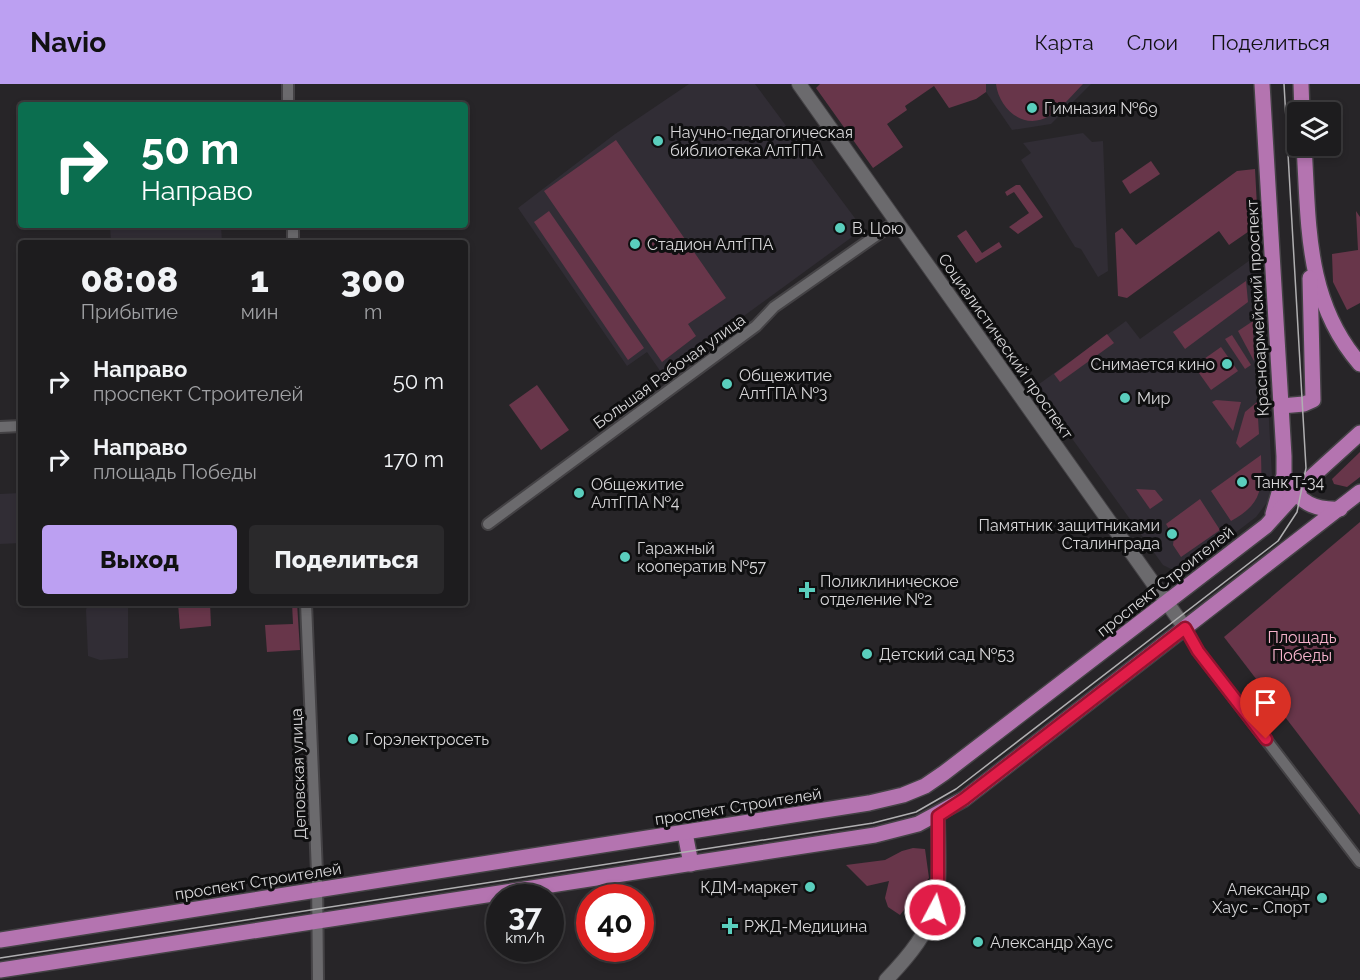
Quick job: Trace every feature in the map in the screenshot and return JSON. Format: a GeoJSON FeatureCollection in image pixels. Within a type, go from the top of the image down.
{"type":"FeatureCollection","features":[{"type":"Feature","properties":{"kind":"main road","name":"Красноармейский проспект"},"geometry":{"type":"LineString","coordinates":[[1262,84],[1284,456],[1280,496],[1266,526]]}},
{"type":"Feature","properties":{"kind":"main road"},"geometry":{"type":"LineString","coordinates":[[1300,84],[1301,102]]}},
{"type":"Feature","properties":{"kind":"main road"},"geometry":{"type":"LineString","coordinates":[[1281,406],[1309,403],[1313,400],[1315,392],[1305,156]]}},
{"type":"Feature","properties":{"kind":"main road"},"geometry":{"type":"LineString","coordinates":[[1310,241],[1316,279],[1325,310],[1360,364]]}},
{"type":"Feature","properties":{"kind":"main road","name":"проспект Строителей"},"geometry":{"type":"LineString","coordinates":[[0,940],[685,834],[882,801],[925,786],[1266,526],[1295,494],[1360,433]]}},
{"type":"Feature","properties":{"kind":"main road"},"geometry":{"type":"LineString","coordinates":[[1284,456],[1295,494],[1312,506],[1327,510],[1340,509]]}},
{"type":"Feature","properties":{"kind":"main road"},"geometry":{"type":"LineString","coordinates":[[0,970],[317,923],[875,835],[909,827],[938,816],[964,799],[1360,492]]}},
{"type":"Feature","properties":{"kind":"main road"},"geometry":{"type":"LineString","coordinates":[[685,834],[691,864]]}},
{"type":"Feature","properties":{"kind":"street"},"geometry":{"type":"LineString","coordinates":[[288,84],[288,102]]}},
{"type":"Feature","properties":{"kind":"street","name":"Социалистический проспект"},"geometry":{"type":"LineString","coordinates":[[799,84],[1185,628]]}},
{"type":"Feature","properties":{"kind":"street","name":"Большая Рабочая улица"},"geometry":{"type":"LineString","coordinates":[[488,524],[756,326],[774,307],[897,221]]}},
{"type":"Feature","properties":{"kind":"street"},"geometry":{"type":"LineString","coordinates":[[0,427],[18,426]]}},
{"type":"Feature","properties":{"kind":"street","name":"Деповская улица"},"geometry":{"type":"LineString","coordinates":[[306,606],[317,890],[318,980]]}},
{"type":"Feature","properties":{"kind":"street"},"geometry":{"type":"LineString","coordinates":[[1185,628],[1198,651],[1360,862]]}},
{"type":"Feature","properties":{"kind":"street"},"geometry":{"type":"LineString","coordinates":[[886,980],[920,941],[935,910],[938,894],[938,816]]}},
{"type":"Feature","properties":{"kind":"shaded area"},"geometry":{"type":"Polygon","coordinates":[[[689,84],[755,84],[863,229],[663,375],[647,352],[627,366],[518,208],[615,134],[689,84]]]}},
{"type":"Feature","properties":{"kind":"shaded area","name":"Гимназия №69"},"geometry":{"type":"Polygon","coordinates":[[[986,84],[1091,84],[1051,124],[1012,130],[986,92],[986,84]]]}},
{"type":"Feature","properties":{"kind":"shaded area"},"geometry":{"type":"Polygon","coordinates":[[[1083,133],[1092,142],[1103,141],[1108,271],[1098,277],[1081,249],[1075,247],[1021,160],[1031,153],[1023,143],[1083,133]]]}},
{"type":"Feature","properties":{"kind":"shaded area"},"geometry":{"type":"Polygon","coordinates":[[[110,228],[221,228],[222,240],[111,240],[110,228]]]}},
{"type":"Feature","properties":{"kind":"shaded area"},"geometry":{"type":"Polygon","coordinates":[[[1260,253],[1272,477],[1268,501],[1256,517],[1188,569],[1175,571],[1163,565],[1035,387],[1126,321],[1140,339],[1260,253]]]}},
{"type":"Feature","properties":{"kind":"shaded area"},"geometry":{"type":"Polygon","coordinates":[[[18,493],[18,543],[0,544],[0,494],[18,493]]]}},
{"type":"Feature","properties":{"kind":"shaded area"},"geometry":{"type":"Polygon","coordinates":[[[87,606],[128,606],[128,658],[100,660],[88,656],[87,606]]]}},
{"type":"Feature","properties":{"kind":"green space"},"geometry":{"type":"Polygon","coordinates":[[[820,84],[986,84],[986,92],[976,99],[949,108],[934,86],[905,106],[907,110],[887,124],[903,147],[873,168],[816,88],[820,84]]]}},
{"type":"Feature","properties":{"kind":"green space","name":"Гимназия №69"},"geometry":{"type":"Polygon","coordinates":[[[996,84],[1083,84],[1049,116],[1031,121],[1014,115],[1007,109],[996,84]]]}},
{"type":"Feature","properties":{"kind":"green space","name":"Стадион АлтГПА"},"geometry":{"type":"Polygon","coordinates":[[[616,140],[726,298],[688,324],[696,336],[662,362],[544,191],[616,140]]]}},
{"type":"Feature","properties":{"kind":"green space"},"geometry":{"type":"Polygon","coordinates":[[[1151,161],[1160,174],[1130,194],[1122,181],[1151,161]]]}},
{"type":"Feature","properties":{"kind":"green space"},"geometry":{"type":"Polygon","coordinates":[[[1255,169],[1258,225],[1229,245],[1219,231],[1127,298],[1118,296],[1115,233],[1122,228],[1136,245],[1237,171],[1255,169]]]}},
{"type":"Feature","properties":{"kind":"green space"},"geometry":{"type":"Polygon","coordinates":[[[1020,185],[1043,217],[1018,234],[1009,227],[1029,213],[1014,192],[1007,196],[1005,192],[1020,185]]]}},
{"type":"Feature","properties":{"kind":"green space"},"geometry":{"type":"Polygon","coordinates":[[[549,211],[644,348],[628,360],[534,222],[549,211]]]}},
{"type":"Feature","properties":{"kind":"green space"},"geometry":{"type":"Polygon","coordinates":[[[1356,211],[1360,217],[1360,303],[1347,310],[1333,282],[1332,254],[1358,250],[1356,211]]]}},
{"type":"Feature","properties":{"kind":"green space"},"geometry":{"type":"Polygon","coordinates":[[[966,230],[982,253],[999,242],[1002,247],[976,263],[957,236],[966,230]]]}},
{"type":"Feature","properties":{"kind":"green space"},"geometry":{"type":"Polygon","coordinates":[[[1246,281],[1248,302],[1185,349],[1173,332],[1246,281]]]}},
{"type":"Feature","properties":{"kind":"green space"},"geometry":{"type":"Polygon","coordinates":[[[1253,321],[1254,361],[1238,331],[1253,321]]]}},
{"type":"Feature","properties":{"kind":"green space"},"geometry":{"type":"Polygon","coordinates":[[[1107,334],[1114,343],[1060,382],[1054,374],[1107,334]]]}},
{"type":"Feature","properties":{"kind":"green space"},"geometry":{"type":"Polygon","coordinates":[[[1232,335],[1251,365],[1245,369],[1225,339],[1232,335]]]}},
{"type":"Feature","properties":{"kind":"green space"},"geometry":{"type":"Polygon","coordinates":[[[1221,347],[1238,371],[1211,390],[1194,366],[1221,347]]]}},
{"type":"Feature","properties":{"kind":"green space"},"geometry":{"type":"Polygon","coordinates":[[[537,385],[569,430],[541,450],[509,405],[537,385]]]}},
{"type":"Feature","properties":{"kind":"green space"},"geometry":{"type":"Polygon","coordinates":[[[1216,400],[1241,402],[1233,431],[1212,402],[1216,400]]]}},
{"type":"Feature","properties":{"kind":"green space"},"geometry":{"type":"Polygon","coordinates":[[[1257,402],[1259,434],[1240,448],[1236,443],[1245,412],[1257,402]]]}},
{"type":"Feature","properties":{"kind":"green space"},"geometry":{"type":"Polygon","coordinates":[[[1360,452],[1360,477],[1347,487],[1334,484],[1332,479],[1360,452]]]}},
{"type":"Feature","properties":{"kind":"green space"},"geometry":{"type":"Polygon","coordinates":[[[1261,455],[1260,486],[1255,501],[1231,521],[1211,491],[1261,455]]]}},
{"type":"Feature","properties":{"kind":"green space"},"geometry":{"type":"Polygon","coordinates":[[[1136,489],[1155,490],[1163,500],[1150,509],[1136,489]]]}},
{"type":"Feature","properties":{"kind":"green space"},"geometry":{"type":"Polygon","coordinates":[[[1200,499],[1220,530],[1181,557],[1173,545],[1174,537],[1166,524],[1200,499]]]}},
{"type":"Feature","properties":{"kind":"green space","name":"Площадь Победы"},"geometry":{"type":"Polygon","coordinates":[[[1360,522],[1360,815],[1224,637],[1360,522]]]}},
{"type":"Feature","properties":{"kind":"green space"},"geometry":{"type":"Polygon","coordinates":[[[178,606],[210,606],[211,626],[180,629],[178,606]]]}},
{"type":"Feature","properties":{"kind":"green space"},"geometry":{"type":"Polygon","coordinates":[[[292,606],[297,606],[300,650],[267,652],[265,625],[293,624],[292,606]]]}},
{"type":"Feature","properties":{"kind":"green space"},"geometry":{"type":"Polygon","coordinates":[[[913,848],[925,849],[929,878],[900,915],[888,907],[885,898],[889,881],[867,886],[846,865],[885,860],[913,848]]]}},
{"type":"Feature","properties":{"kind":"tram line"},"geometry":{"type":"LineString","coordinates":[[0,958],[873,823],[916,812],[956,789],[1278,541],[1297,512],[1306,468],[1284,84]]}},
{"type":"Feature","properties":{"kind":"place","name":"Гимназия №69"},"geometry":{"type":"Point","coordinates":[1032,108]}},
{"type":"Feature","properties":{"kind":"place","name":"Научно-педагогическая библиотека АлтГПА"},"geometry":{"type":"Point","coordinates":[658,141]}},
{"type":"Feature","properties":{"kind":"place","name":"В. Цою"},"geometry":{"type":"Point","coordinates":[840,228]}},
{"type":"Feature","properties":{"kind":"place","name":"Стадион АлтГПА"},"geometry":{"type":"Point","coordinates":[635,244]}},
{"type":"Feature","properties":{"kind":"place","name":"Снимается кино"},"geometry":{"type":"Point","coordinates":[1227,364]}},
{"type":"Feature","properties":{"kind":"place","name":"Общежитие АлтГПА №3"},"geometry":{"type":"Point","coordinates":[727,384]}},
{"type":"Feature","properties":{"kind":"place","name":"Мир"},"geometry":{"type":"Point","coordinates":[1125,398]}},
{"type":"Feature","properties":{"kind":"place","name":"Танк Т-34"},"geometry":{"type":"Point","coordinates":[1242,482]}},
{"type":"Feature","properties":{"kind":"place","name":"Общежитие АлтГПА №4"},"geometry":{"type":"Point","coordinates":[579,493]}},
{"type":"Feature","properties":{"kind":"place","name":"Памятник защитниками Сталинграда"},"geometry":{"type":"Point","coordinates":[1172,534]}},
{"type":"Feature","properties":{"kind":"place","name":"Гаражный кооператив №57"},"geometry":{"type":"Point","coordinates":[625,557]}},
{"type":"Feature","properties":{"kind":"place","name":"Поликлиническое отделение №2"},"geometry":{"type":"Point","coordinates":[807,590]}},
{"type":"Feature","properties":{"kind":"place","name":"Детский сад №53"},"geometry":{"type":"Point","coordinates":[867,654]}},
{"type":"Feature","properties":{"kind":"place","name":"Горэлектросеть"},"geometry":{"type":"Point","coordinates":[353,739]}},
{"type":"Feature","properties":{"kind":"place","name":"КДМ-маркет"},"geometry":{"type":"Point","coordinates":[810,887]}},
{"type":"Feature","properties":{"kind":"place","name":"Александр Хаус - Спорт"},"geometry":{"type":"Point","coordinates":[1322,898]}},
{"type":"Feature","properties":{"kind":"place","name":"РЖД-Медицина"},"geometry":{"type":"Point","coordinates":[730,926]}},
{"type":"Feature","properties":{"kind":"place","name":"Александр Хаус"},"geometry":{"type":"Point","coordinates":[978,942]}},
{"type":"Feature","properties":{"kind":"route"},"geometry":{"type":"LineString","coordinates":[[935,910],[938,894],[938,816],[964,799],[1185,628],[1198,651],[1266,739]]}}]}
